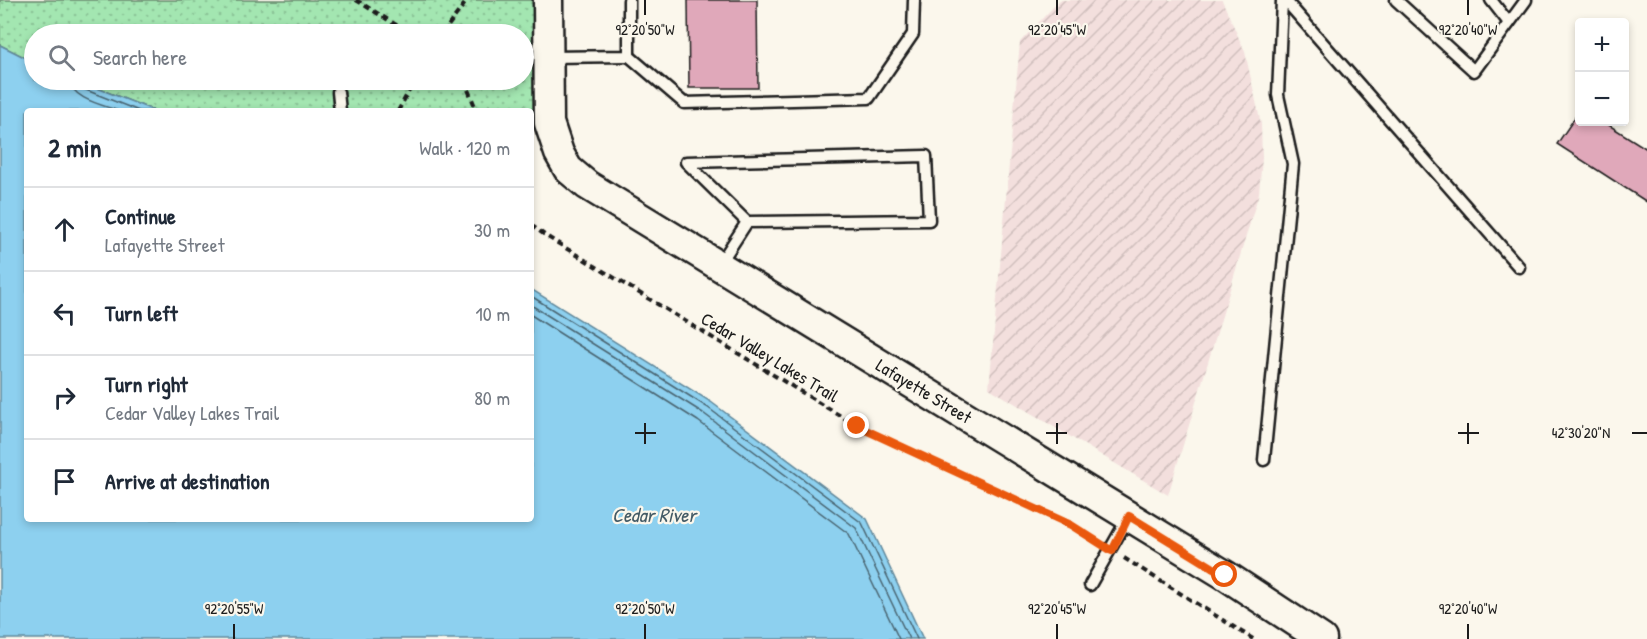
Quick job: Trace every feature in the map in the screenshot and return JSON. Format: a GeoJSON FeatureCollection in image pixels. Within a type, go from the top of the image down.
{"type":"FeatureCollection","features":[{"type":"Feature","properties":{"kind":"street"},"geometry":{"type":"LineString","coordinates":[[548,0],[549,57]]}},
{"type":"Feature","properties":{"kind":"street","name":"Lafayette Street"},"geometry":{"type":"LineString","coordinates":[[549,57],[549,123],[568,168],[587,185],[1225,575],[1322,639]]}},
{"type":"Feature","properties":{"kind":"lane"},"geometry":{"type":"LineString","coordinates":[[629,0],[629,56]]}},
{"type":"Feature","properties":{"kind":"lane"},"geometry":{"type":"LineString","coordinates":[[549,57],[629,56],[684,103],[868,98],[913,34],[914,0]]}},
{"type":"Feature","properties":{"kind":"lane"},"geometry":{"type":"LineString","coordinates":[[1283,0],[1519,267]]}},
{"type":"Feature","properties":{"kind":"lane"},"geometry":{"type":"LineString","coordinates":[[1264,460],[1293,164],[1278,95],[1283,0]]}},
{"type":"Feature","properties":{"kind":"lane"},"geometry":{"type":"LineString","coordinates":[[1396,0],[1474,71],[1526,0]]}},
{"type":"Feature","properties":{"kind":"lane"},"geometry":{"type":"LineString","coordinates":[[1491,0],[1509,23]]}},
{"type":"Feature","properties":{"kind":"lane"},"geometry":{"type":"LineString","coordinates":[[338,92],[340,108]]}},
{"type":"Feature","properties":{"kind":"lane"},"geometry":{"type":"LineString","coordinates":[[926,156],[929,220],[747,222],[686,162],[926,156]]}},
{"type":"Feature","properties":{"kind":"lane"},"geometry":{"type":"LineString","coordinates":[[718,266],[747,222]]}},
{"type":"Feature","properties":{"kind":"lane"},"geometry":{"type":"LineString","coordinates":[[1090,585],[1112,551],[1129,516]]}},
{"type":"Feature","properties":{"kind":"path"},"geometry":{"type":"LineString","coordinates":[[356,0],[395,24]]}},
{"type":"Feature","properties":{"kind":"path"},"geometry":{"type":"LineString","coordinates":[[449,24],[465,2]]}},
{"type":"Feature","properties":{"kind":"path"},"geometry":{"type":"LineString","coordinates":[[400,108],[410,90]]}},
{"type":"Feature","properties":{"kind":"path"},"geometry":{"type":"LineString","coordinates":[[468,90],[476,108]]}},
{"type":"Feature","properties":{"kind":"path","name":"Cedar Valley Lakes Trail"},"geometry":{"type":"LineString","coordinates":[[534,227],[857,426],[1071,525],[1253,639]]}},
{"type":"Feature","properties":{"kind":"shaded area"},"geometry":{"type":"Polygon","coordinates":[[[1060,0],[1222,0],[1245,52],[1261,124],[1262,158],[1259,193],[1168,495],[989,388],[1020,42],[1060,0]]]}},
{"type":"Feature","properties":{"kind":"green space"},"geometry":{"type":"Polygon","coordinates":[[[0,0],[533,0],[533,24],[24,24],[24,57],[0,45],[0,0]]]}},
{"type":"Feature","properties":{"kind":"green space"},"geometry":{"type":"Polygon","coordinates":[[[102,90],[534,90],[534,108],[147,108],[102,90]]]}},
{"type":"Feature","properties":{"kind":"water","name":"Cedar River"},"geometry":{"type":"Polygon","coordinates":[[[0,45],[24,57],[24,90],[102,90],[147,108],[24,108],[24,522],[534,522],[534,291],[711,402],[867,519],[923,639],[0,639],[0,45]]]}},
{"type":"Feature","properties":{"kind":"building"},"geometry":{"type":"Polygon","coordinates":[[[688,0],[757,0],[758,88],[689,88],[688,0]]]}},
{"type":"Feature","properties":{"kind":"building"},"geometry":{"type":"Polygon","coordinates":[[[1575,117],[1575,126],[1610,126],[1647,149],[1647,202],[1557,144],[1575,117]]]}},
{"type":"Feature","properties":{"kind":"route"},"geometry":{"type":"LineString","coordinates":[[857,426],[1071,525],[1112,551],[1129,516],[1225,575]]}}]}
